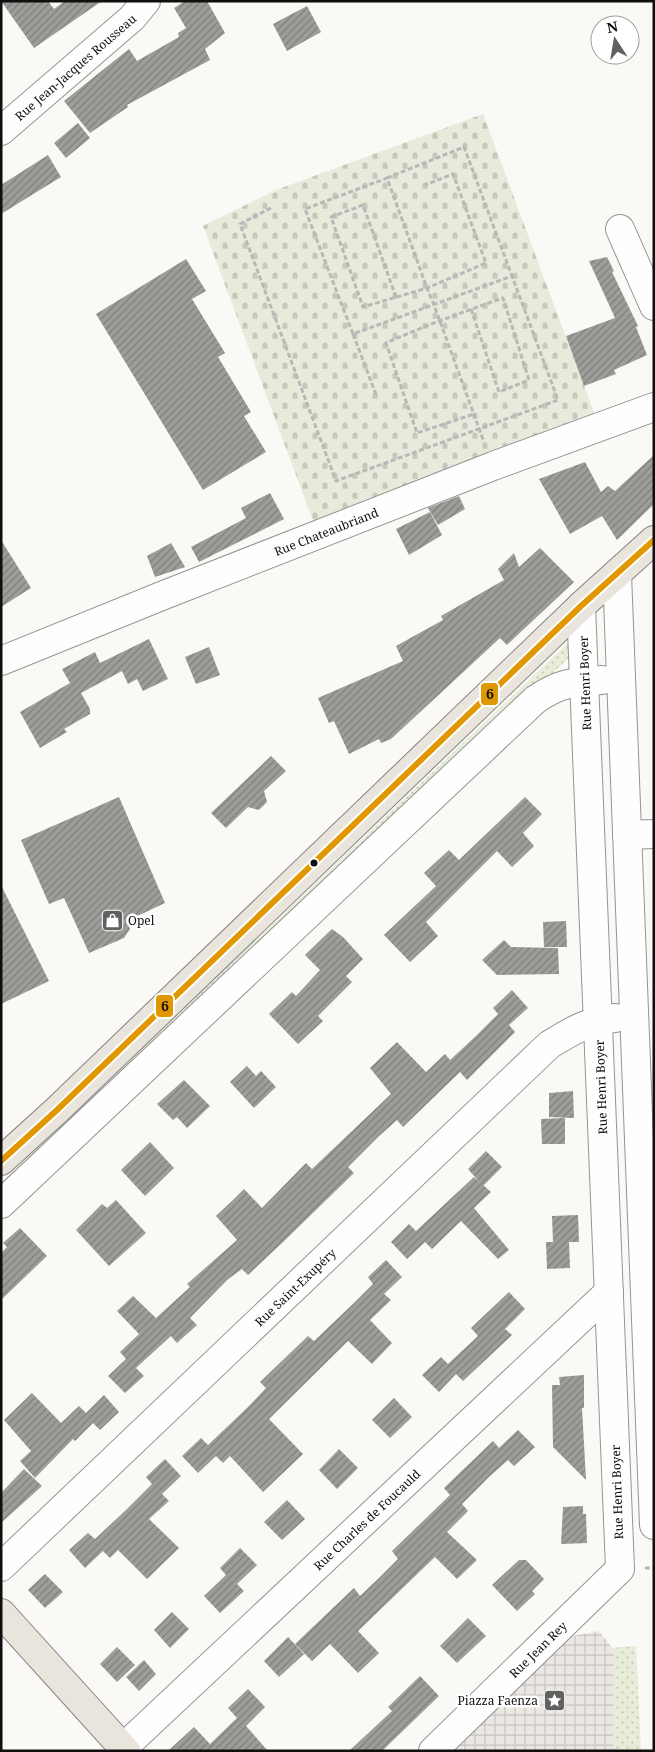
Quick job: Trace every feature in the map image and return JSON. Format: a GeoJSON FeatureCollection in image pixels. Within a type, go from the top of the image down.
{"type":"FeatureCollection","features":[{"type":"Feature","properties":{"kind":"main road"},"geometry":{"type":"LineString","coordinates":[[1,1161],[57,1110],[581,606],[654,540]]}},
{"type":"Feature","properties":{"kind":"main road"},"geometry":{"type":"LineString","coordinates":[[1,1613],[125,1750]]}},
{"type":"Feature","properties":{"kind":"street","name":"Rue Jean-Jacques Rousseau"},"geometry":{"type":"LineString","coordinates":[[1,130],[132,18],[146,1]]}},
{"type":"Feature","properties":{"kind":"street"},"geometry":{"type":"LineString","coordinates":[[620,229],[654,306]]}},
{"type":"Feature","properties":{"kind":"street","name":"Rue Chateaubriand"},"geometry":{"type":"LineString","coordinates":[[1,661],[164,594],[493,466],[654,407]]}},
{"type":"Feature","properties":{"kind":"street"},"geometry":{"type":"LineString","coordinates":[[617,574],[634,1016],[649,1290],[654,1525]]}},
{"type":"Feature","properties":{"kind":"street","name":"Rue Henri Boyer"},"geometry":{"type":"LineString","coordinates":[[581,606],[620,1569]]}},
{"type":"Feature","properties":{"kind":"street"},"geometry":{"type":"LineString","coordinates":[[1,1204],[535,700],[552,688],[567,683],[621,679]]}},
{"type":"Feature","properties":{"kind":"street"},"geometry":{"type":"LineString","coordinates":[[627,835],[654,834]]}},
{"type":"Feature","properties":{"kind":"street","name":"Rue Saint-Exupéry"},"geometry":{"type":"LineString","coordinates":[[1,1567],[549,1045],[573,1030],[598,1020],[634,1016]]}},
{"type":"Feature","properties":{"kind":"street"},"geometry":{"type":"LineString","coordinates":[[609,1292],[649,1290]]}},
{"type":"Feature","properties":{"kind":"street","name":"Rue Charles de Foucauld"},"geometry":{"type":"LineString","coordinates":[[125,1750],[609,1292]]}},
{"type":"Feature","properties":{"kind":"street","name":"Rue Jean Rey"},"geometry":{"type":"LineString","coordinates":[[433,1751],[620,1569]]}},
{"type":"Feature","properties":{"kind":"path"},"geometry":{"type":"LineString","coordinates":[[271,208],[240,224],[336,481],[558,400],[464,147],[305,208],[377,397]]}},
{"type":"Feature","properties":{"kind":"path"},"geometry":{"type":"LineString","coordinates":[[396,297],[363,205],[331,217],[363,307],[427,288],[486,263],[453,174],[425,186]]}},
{"type":"Feature","properties":{"kind":"path"},"geometry":{"type":"LineString","coordinates":[[387,178],[493,466]]}},
{"type":"Feature","properties":{"kind":"path"},"geometry":{"type":"LineString","coordinates":[[353,334],[512,276]]}},
{"type":"Feature","properties":{"kind":"path"},"geometry":{"type":"LineString","coordinates":[[471,309],[500,392],[529,380],[502,298],[439,320],[386,343],[417,433],[474,414]]}},
{"type":"Feature","properties":{"kind":"green space"},"geometry":{"type":"Polygon","coordinates":[[[483,114],[596,418],[314,523],[203,226],[276,190],[483,114]]]}},
{"type":"Feature","properties":{"kind":"green space"},"geometry":{"type":"Polygon","coordinates":[[[569,642],[574,653],[1,1196],[1,1183],[569,642]]]}},
{"type":"Feature","properties":{"kind":"green space","name":"Piazza Faenza"},"geometry":{"type":"Polygon","coordinates":[[[636,1646],[641,1751],[478,1751],[554,1652],[636,1646]]]}},
{"type":"Feature","properties":{"kind":"shaded area","name":"Piazza Faenza"},"geometry":{"type":"Polygon","coordinates":[[[599,1631],[614,1650],[613,1751],[444,1751],[557,1639],[599,1631]]]}},
{"type":"Feature","properties":{"kind":"building"},"geometry":{"type":"Polygon","coordinates":[[[1,1],[48,1],[54,9],[65,1],[102,1],[34,48],[1,1]]]}},
{"type":"Feature","properties":{"kind":"building"},"geometry":{"type":"Polygon","coordinates":[[[185,1],[207,1],[225,33],[205,49],[210,60],[127,105],[128,107],[90,133],[64,101],[129,49],[137,61],[179,37],[178,33],[186,28],[174,8],[185,1]]]}},
{"type":"Feature","properties":{"kind":"building"},"geometry":{"type":"Polygon","coordinates":[[[307,6],[321,32],[287,51],[273,24],[307,6]]]}},
{"type":"Feature","properties":{"kind":"building"},"geometry":{"type":"Polygon","coordinates":[[[78,123],[90,138],[66,158],[54,143],[78,123]]]}},
{"type":"Feature","properties":{"kind":"building"},"geometry":{"type":"Polygon","coordinates":[[[48,155],[61,177],[1,214],[1,185],[48,155]]]}},
{"type":"Feature","properties":{"kind":"building"},"geometry":{"type":"Polygon","coordinates":[[[607,257],[614,271],[612,272],[638,326],[636,327],[647,355],[614,370],[616,374],[584,386],[566,336],[615,318],[589,261],[607,257]]]}},
{"type":"Feature","properties":{"kind":"building"},"geometry":{"type":"Polygon","coordinates":[[[186,259],[206,291],[192,299],[225,353],[218,357],[251,412],[244,416],[266,452],[203,490],[96,314],[186,259]]]}},
{"type":"Feature","properties":{"kind":"building"},"geometry":{"type":"Polygon","coordinates":[[[654,455],[654,504],[617,540],[602,516],[570,534],[539,479],[585,462],[601,492],[608,486],[615,491],[654,455]]]}},
{"type":"Feature","properties":{"kind":"building"},"geometry":{"type":"Polygon","coordinates":[[[270,493],[284,519],[199,562],[191,547],[246,518],[241,508],[270,493]]]}},
{"type":"Feature","properties":{"kind":"building"},"geometry":{"type":"Polygon","coordinates":[[[459,496],[465,509],[438,525],[428,508],[459,496]]]}},
{"type":"Feature","properties":{"kind":"building"},"geometry":{"type":"Polygon","coordinates":[[[430,512],[442,535],[409,555],[396,529],[430,512]]]}},
{"type":"Feature","properties":{"kind":"building"},"geometry":{"type":"Polygon","coordinates":[[[1,540],[31,588],[1,607],[1,540]]]}},
{"type":"Feature","properties":{"kind":"building"},"geometry":{"type":"Polygon","coordinates":[[[171,543],[185,567],[155,577],[147,556],[171,543]]]}},
{"type":"Feature","properties":{"kind":"building"},"geometry":{"type":"Polygon","coordinates":[[[540,548],[574,582],[507,645],[500,638],[391,739],[381,743],[379,739],[349,754],[334,721],[329,723],[318,698],[403,661],[396,646],[443,620],[441,616],[504,580],[498,569],[514,553],[519,567],[540,548]]]}},
{"type":"Feature","properties":{"kind":"building"},"geometry":{"type":"Polygon","coordinates":[[[149,639],[168,679],[143,691],[137,679],[128,684],[122,671],[81,693],[90,709],[90,714],[64,729],[67,732],[40,748],[20,712],[70,683],[62,669],[95,652],[100,663],[149,639]]]}},
{"type":"Feature","properties":{"kind":"building"},"geometry":{"type":"Polygon","coordinates":[[[209,647],[220,675],[196,684],[185,657],[209,647]]]}},
{"type":"Feature","properties":{"kind":"building"},"geometry":{"type":"Polygon","coordinates":[[[271,756],[286,771],[264,791],[267,802],[259,810],[248,807],[226,828],[211,813],[271,756]]]}},
{"type":"Feature","properties":{"kind":"building"},"geometry":{"type":"Polygon","coordinates":[[[119,797],[165,903],[127,921],[130,929],[124,938],[89,953],[64,898],[49,904],[21,840],[119,797]]]}},
{"type":"Feature","properties":{"kind":"building"},"geometry":{"type":"Polygon","coordinates":[[[525,797],[542,814],[523,833],[534,846],[512,867],[497,851],[426,922],[438,936],[410,962],[384,935],[436,886],[424,873],[449,850],[459,860],[525,797]]]}},
{"type":"Feature","properties":{"kind":"building"},"geometry":{"type":"Polygon","coordinates":[[[1,885],[49,981],[1,1004],[1,885]]]}},
{"type":"Feature","properties":{"kind":"building"},"geometry":{"type":"Polygon","coordinates":[[[566,921],[567,947],[544,947],[543,922],[566,921]]]}},
{"type":"Feature","properties":{"kind":"building"},"geometry":{"type":"Polygon","coordinates":[[[332,929],[343,937],[363,959],[346,976],[352,982],[318,1016],[323,1021],[298,1044],[269,1014],[292,992],[296,996],[320,970],[305,955],[332,929]]]}},
{"type":"Feature","properties":{"kind":"building"},"geometry":{"type":"Polygon","coordinates":[[[504,940],[511,947],[558,948],[559,974],[497,975],[482,960],[504,940]]]}},
{"type":"Feature","properties":{"kind":"building"},"geometry":{"type":"Polygon","coordinates":[[[512,990],[528,1008],[509,1025],[515,1032],[467,1080],[460,1072],[403,1127],[397,1120],[378,1137],[348,1167],[354,1173],[281,1244],[248,1275],[242,1269],[227,1280],[190,1318],[197,1325],[177,1343],[171,1336],[136,1368],[144,1376],[125,1393],[108,1376],[126,1359],[120,1352],[139,1334],[117,1311],[133,1296],[156,1318],[190,1287],[187,1284],[237,1240],[216,1216],[244,1189],[262,1208],[306,1163],[312,1169],[391,1094],[370,1068],[397,1042],[426,1072],[445,1054],[450,1060],[476,1036],[498,1014],[493,1008],[512,990]]]}},
{"type":"Feature","properties":{"kind":"building"},"geometry":{"type":"Polygon","coordinates":[[[247,1066],[256,1076],[261,1071],[276,1087],[254,1108],[230,1082],[247,1066]]]}},
{"type":"Feature","properties":{"kind":"building"},"geometry":{"type":"Polygon","coordinates":[[[184,1080],[210,1106],[187,1128],[177,1117],[173,1120],[157,1104],[184,1080]]]}},
{"type":"Feature","properties":{"kind":"building"},"geometry":{"type":"Polygon","coordinates":[[[573,1091],[574,1118],[549,1117],[549,1093],[573,1091]]]}},
{"type":"Feature","properties":{"kind":"building"},"geometry":{"type":"Polygon","coordinates":[[[565,1118],[565,1144],[542,1144],[541,1119],[565,1118]]]}},
{"type":"Feature","properties":{"kind":"building"},"geometry":{"type":"Polygon","coordinates":[[[150,1142],[174,1168],[145,1196],[121,1170],[150,1142]]]}},
{"type":"Feature","properties":{"kind":"building"},"geometry":{"type":"Polygon","coordinates":[[[486,1151],[502,1167],[483,1186],[468,1169],[486,1151]]]}},
{"type":"Feature","properties":{"kind":"building"},"geometry":{"type":"Polygon","coordinates":[[[474,1177],[491,1192],[474,1208],[509,1250],[498,1259],[461,1221],[432,1249],[425,1242],[407,1259],[391,1242],[409,1224],[416,1231],[474,1177]]]}},
{"type":"Feature","properties":{"kind":"building"},"geometry":{"type":"Polygon","coordinates":[[[116,1200],[146,1233],[109,1266],[76,1230],[102,1204],[107,1208],[116,1200]]]}},
{"type":"Feature","properties":{"kind":"building"},"geometry":{"type":"Polygon","coordinates":[[[578,1215],[579,1242],[569,1242],[570,1268],[547,1269],[546,1242],[553,1242],[552,1216],[578,1215]]]}},
{"type":"Feature","properties":{"kind":"building"},"geometry":{"type":"Polygon","coordinates":[[[20,1228],[47,1256],[1,1300],[1,1253],[7,1247],[3,1243],[20,1228]]]}},
{"type":"Feature","properties":{"kind":"building"},"geometry":{"type":"Polygon","coordinates":[[[386,1260],[402,1277],[384,1294],[391,1300],[370,1320],[392,1343],[372,1364],[348,1341],[269,1419],[303,1454],[263,1492],[230,1456],[223,1463],[216,1456],[198,1473],[182,1456],[201,1438],[208,1445],[248,1407],[266,1388],[260,1382],[308,1336],[314,1341],[354,1303],[373,1284],[368,1277],[386,1260]]]}},
{"type":"Feature","properties":{"kind":"building"},"geometry":{"type":"Polygon","coordinates":[[[509,1292],[525,1309],[505,1329],[512,1335],[463,1381],[456,1374],[439,1392],[422,1375],[441,1357],[448,1364],[478,1336],[471,1328],[509,1292]]]}},
{"type":"Feature","properties":{"kind":"building"},"geometry":{"type":"Polygon","coordinates":[[[584,1375],[584,1408],[582,1408],[586,1480],[553,1447],[552,1385],[560,1385],[559,1377],[584,1375]]]}},
{"type":"Feature","properties":{"kind":"building"},"geometry":{"type":"Polygon","coordinates":[[[32,1393],[61,1423],[79,1406],[86,1413],[104,1395],[119,1412],[100,1430],[93,1423],[75,1441],[73,1439],[35,1478],[20,1461],[31,1451],[4,1420],[32,1393]]]}},
{"type":"Feature","properties":{"kind":"building"},"geometry":{"type":"Polygon","coordinates":[[[394,1398],[412,1417],[390,1438],[372,1420],[394,1398]]]}},
{"type":"Feature","properties":{"kind":"building"},"geometry":{"type":"Polygon","coordinates":[[[518,1430],[535,1447],[514,1466],[508,1460],[490,1476],[462,1504],[468,1511],[447,1532],[477,1560],[457,1579],[435,1557],[358,1631],[379,1653],[358,1673],[330,1644],[312,1661],[295,1644],[354,1588],[360,1596],[380,1577],[398,1559],[392,1551],[450,1495],[444,1488],[493,1441],[499,1448],[518,1430]]]}},
{"type":"Feature","properties":{"kind":"building"},"geometry":{"type":"Polygon","coordinates":[[[339,1449],[358,1468],[337,1489],[319,1470],[339,1449]]]}},
{"type":"Feature","properties":{"kind":"building"},"geometry":{"type":"Polygon","coordinates":[[[165,1459],[181,1476],[162,1494],[169,1501],[149,1519],[179,1548],[147,1579],[118,1550],[110,1558],[103,1551],[85,1568],[69,1550],[88,1533],[95,1539],[126,1510],[152,1484],[146,1477],[165,1459]]]}},
{"type":"Feature","properties":{"kind":"building"},"geometry":{"type":"Polygon","coordinates":[[[24,1469],[42,1486],[1,1523],[1,1493],[24,1469]]]}},
{"type":"Feature","properties":{"kind":"building"},"geometry":{"type":"Polygon","coordinates":[[[287,1500],[305,1519],[282,1540],[264,1522],[287,1500]]]}},
{"type":"Feature","properties":{"kind":"building"},"geometry":{"type":"Polygon","coordinates":[[[583,1506],[583,1514],[586,1514],[587,1543],[561,1544],[563,1507],[583,1506]]]}},
{"type":"Feature","properties":{"kind":"building"},"geometry":{"type":"Polygon","coordinates":[[[240,1548],[257,1565],[237,1584],[244,1591],[220,1613],[204,1596],[226,1575],[220,1568],[240,1548]]]}},
{"type":"Feature","properties":{"kind":"building"},"geometry":{"type":"Polygon","coordinates":[[[519,1560],[526,1560],[544,1579],[532,1591],[535,1594],[517,1611],[492,1585],[519,1560]]]}},
{"type":"Feature","properties":{"kind":"building"},"geometry":{"type":"Polygon","coordinates":[[[45,1574],[63,1592],[45,1608],[28,1590],[45,1574]]]}},
{"type":"Feature","properties":{"kind":"building"},"geometry":{"type":"Polygon","coordinates":[[[172,1612],[189,1629],[170,1648],[154,1630],[172,1612]]]}},
{"type":"Feature","properties":{"kind":"building"},"geometry":{"type":"Polygon","coordinates":[[[468,1618],[486,1636],[457,1663],[440,1646],[468,1618]]]}},
{"type":"Feature","properties":{"kind":"building"},"geometry":{"type":"Polygon","coordinates":[[[288,1637],[304,1654],[279,1677],[264,1661],[288,1637]]]}},
{"type":"Feature","properties":{"kind":"building"},"geometry":{"type":"Polygon","coordinates":[[[117,1647],[135,1665],[117,1682],[100,1664],[117,1647]]]}},
{"type":"Feature","properties":{"kind":"building"},"geometry":{"type":"Polygon","coordinates":[[[144,1660],[156,1674],[139,1691],[126,1677],[144,1660]]]}},
{"type":"Feature","properties":{"kind":"building"},"geometry":{"type":"Polygon","coordinates":[[[420,1676],[439,1696],[382,1751],[349,1751],[392,1711],[388,1707],[420,1676]]]}},
{"type":"Feature","properties":{"kind":"building"},"geometry":{"type":"Polygon","coordinates":[[[248,1689],[265,1707],[246,1726],[268,1751],[168,1751],[194,1727],[210,1744],[237,1718],[228,1708],[248,1689]]]}},
{"type":"Feature","properties":{"kind":"transit line","name":"6"},"geometry":{"type":"LineString","coordinates":[[1,1161],[57,1110],[581,606],[654,540]]}},
{"type":"Feature","properties":{"kind":"place","name":"Opel"},"geometry":{"type":"Point","coordinates":[112,920]}},
{"type":"Feature","properties":{"kind":"place","name":"Piazza Faenza"},"geometry":{"type":"Point","coordinates":[554,1700]}}]}
